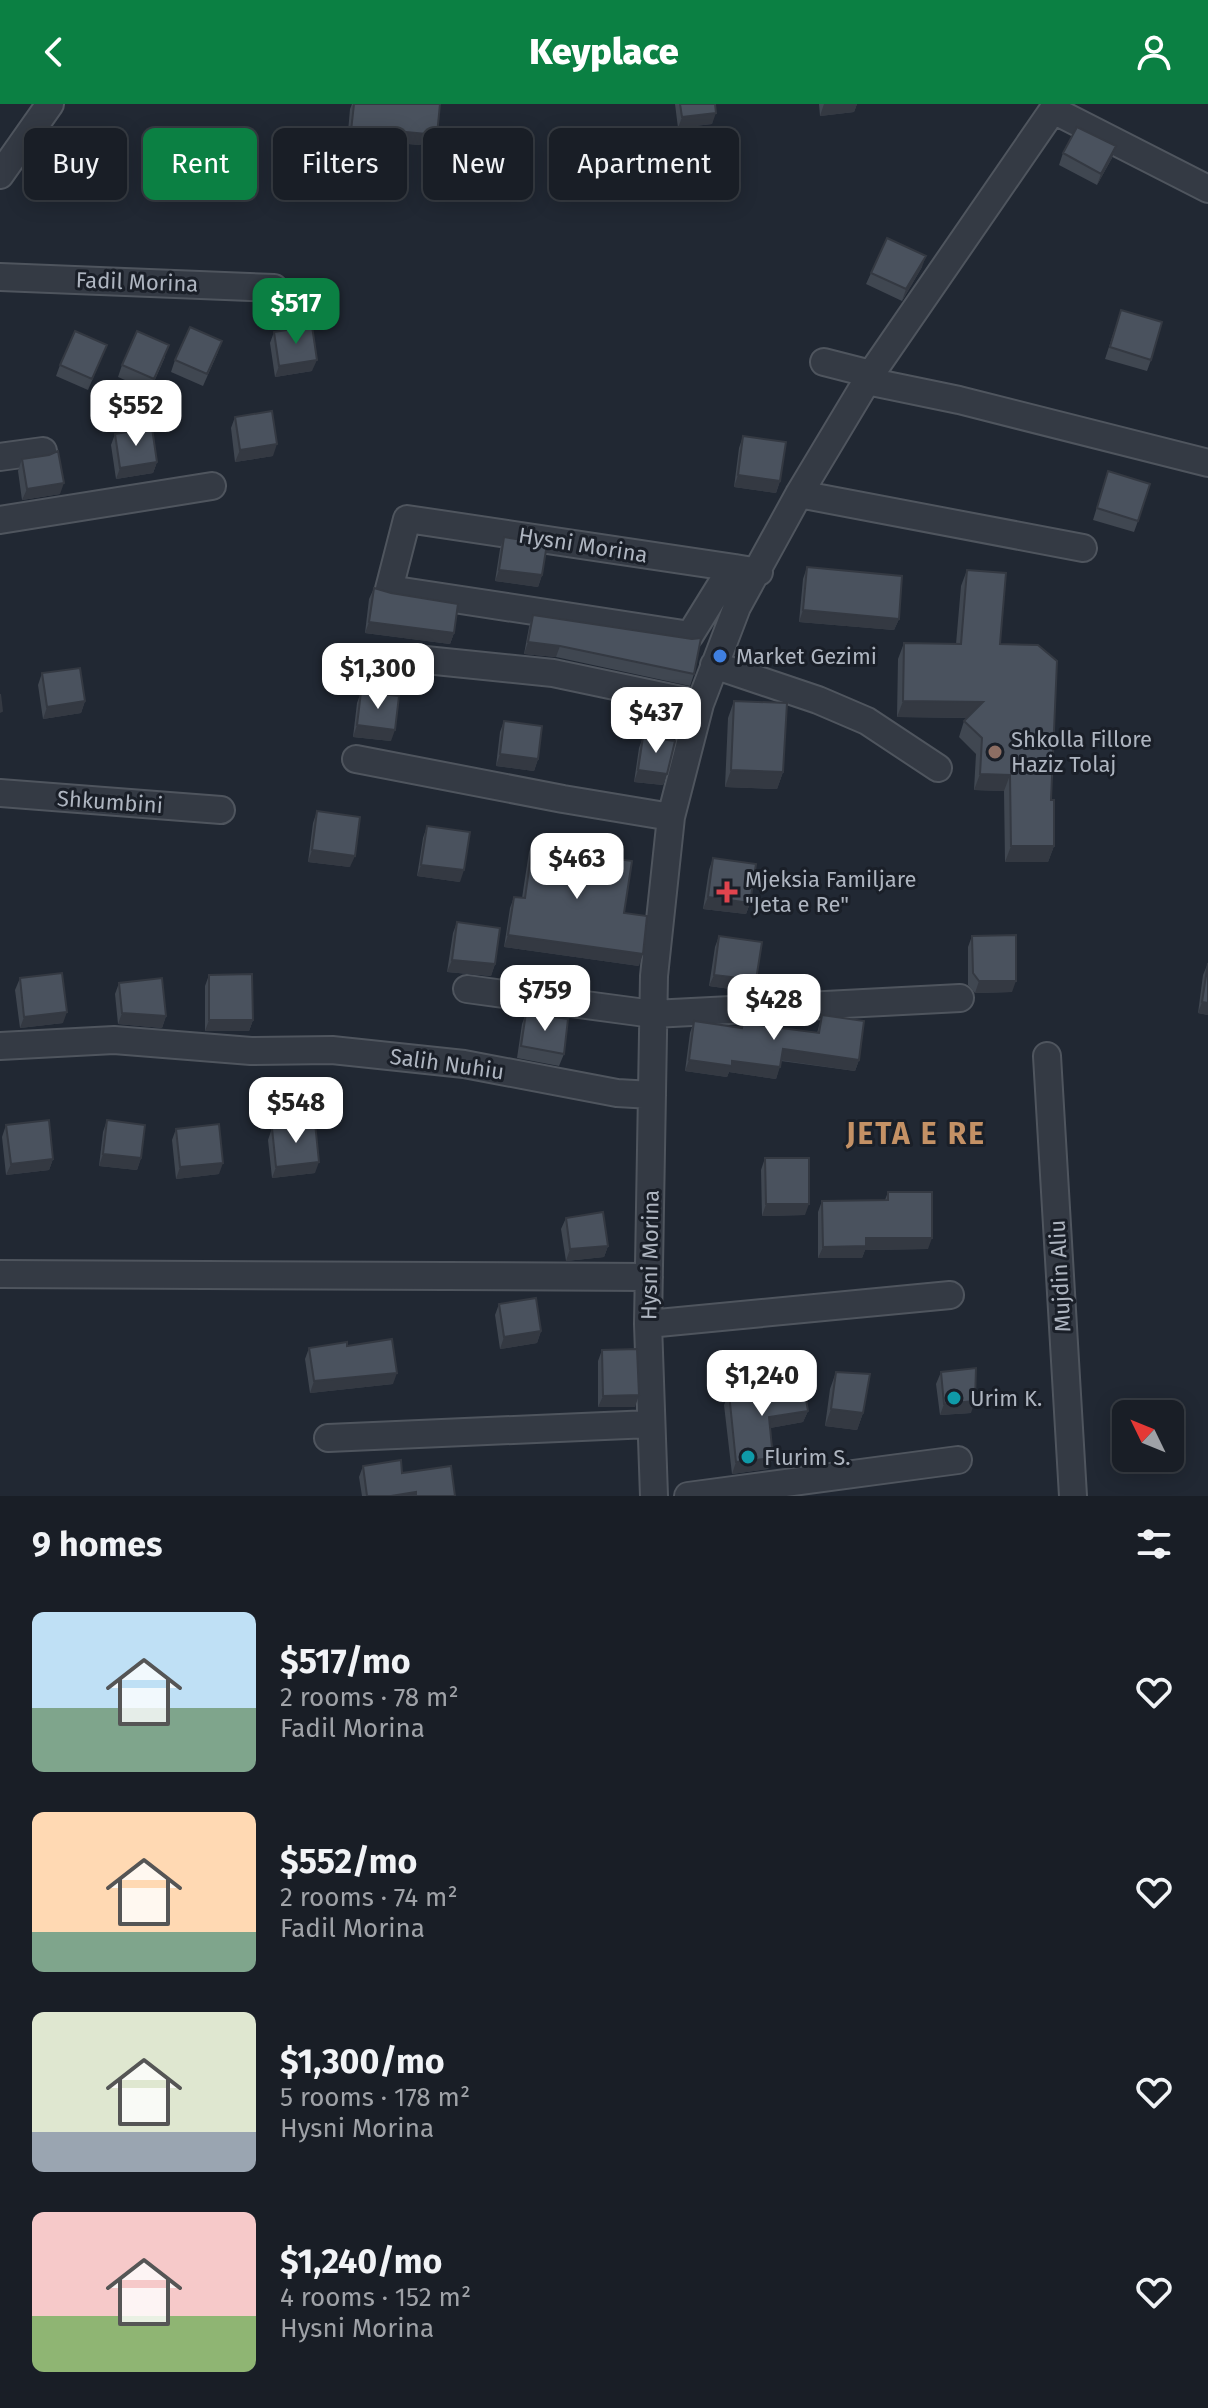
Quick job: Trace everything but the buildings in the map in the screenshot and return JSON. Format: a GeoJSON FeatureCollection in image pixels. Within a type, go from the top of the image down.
{"type":"FeatureCollection","features":[{"type":"Feature","properties":{"kind":"street"},"geometry":{"type":"LineString","coordinates":[[0,175],[50,104]]}},
{"type":"Feature","properties":{"kind":"street"},"geometry":{"type":"LineString","coordinates":[[1055,107],[1208,189]]}},
{"type":"Feature","properties":{"kind":"street","name":"Hysni Morina"},"geometry":{"type":"LineString","coordinates":[[654,1496],[648,1324],[654,976],[671,817],[700,704],[737,607],[747,570],[799,494],[869,378],[1055,107]]}},
{"type":"Feature","properties":{"kind":"street","name":"Fadil Morina"},"geometry":{"type":"LineString","coordinates":[[0,277],[274,288]]}},
{"type":"Feature","properties":{"kind":"street"},"geometry":{"type":"LineString","coordinates":[[824,362],[869,378],[1208,463]]}},
{"type":"Feature","properties":{"kind":"street"},"geometry":{"type":"LineString","coordinates":[[0,457],[43,451]]}},
{"type":"Feature","properties":{"kind":"street"},"geometry":{"type":"LineString","coordinates":[[0,520],[212,486]]}},
{"type":"Feature","properties":{"kind":"street"},"geometry":{"type":"LineString","coordinates":[[799,494],[1083,548]]}},
{"type":"Feature","properties":{"kind":"street","name":"Hysni Morina"},"geometry":{"type":"LineString","coordinates":[[407,519],[747,570],[724,580],[690,635],[389,589],[407,519]]}},
{"type":"Feature","properties":{"kind":"street"},"geometry":{"type":"LineString","coordinates":[[406,658],[553,673],[700,704]]}},
{"type":"Feature","properties":{"kind":"street"},"geometry":{"type":"LineString","coordinates":[[714,665],[818,700],[867,721],[938,768]]}},
{"type":"Feature","properties":{"kind":"street"},"geometry":{"type":"LineString","coordinates":[[356,759],[671,817]]}},
{"type":"Feature","properties":{"kind":"street","name":"Shkumbini"},"geometry":{"type":"LineString","coordinates":[[0,793],[221,810]]}},
{"type":"Feature","properties":{"kind":"street"},"geometry":{"type":"LineString","coordinates":[[467,989],[554,1010],[653,1014],[960,998]]}},
{"type":"Feature","properties":{"kind":"street","name":"Salih Nuhiu"},"geometry":{"type":"LineString","coordinates":[[0,1046],[114,1040],[251,1051],[332,1050],[464,1064],[617,1093],[652,1095]]}},
{"type":"Feature","properties":{"kind":"street","name":"Mujdin Aliu"},"geometry":{"type":"LineString","coordinates":[[1047,1056],[1073,1496]]}},
{"type":"Feature","properties":{"kind":"street"},"geometry":{"type":"LineString","coordinates":[[0,1274],[649,1277]]}},
{"type":"Feature","properties":{"kind":"street"},"geometry":{"type":"LineString","coordinates":[[648,1324],[950,1295]]}},
{"type":"Feature","properties":{"kind":"street"},"geometry":{"type":"LineString","coordinates":[[328,1438],[650,1424]]}},
{"type":"Feature","properties":{"kind":"street"},"geometry":{"type":"LineString","coordinates":[[688,1496],[958,1460]]}},
{"type":"Feature","properties":{"kind":"place","name":"Market Gezimi"},"geometry":{"type":"Point","coordinates":[720,656]}},
{"type":"Feature","properties":{"kind":"place","name":"Shkolla Fillore Haziz Tolaj"},"geometry":{"type":"Point","coordinates":[995,752]}},
{"type":"Feature","properties":{"kind":"place","name":"Mjeksia Familjare \"Jeta e Re\""},"geometry":{"type":"Point","coordinates":[727,892]}},
{"type":"Feature","properties":{"kind":"place","name":"Urim K."},"geometry":{"type":"Point","coordinates":[954,1398]}},
{"type":"Feature","properties":{"kind":"place","name":"Flurim S."},"geometry":{"type":"Point","coordinates":[748,1457]}},
{"type":"Feature","properties":{"kind":"district","name":"JETA E RE"},"geometry":{"type":"Point","coordinates":[916,1134]}}]}
